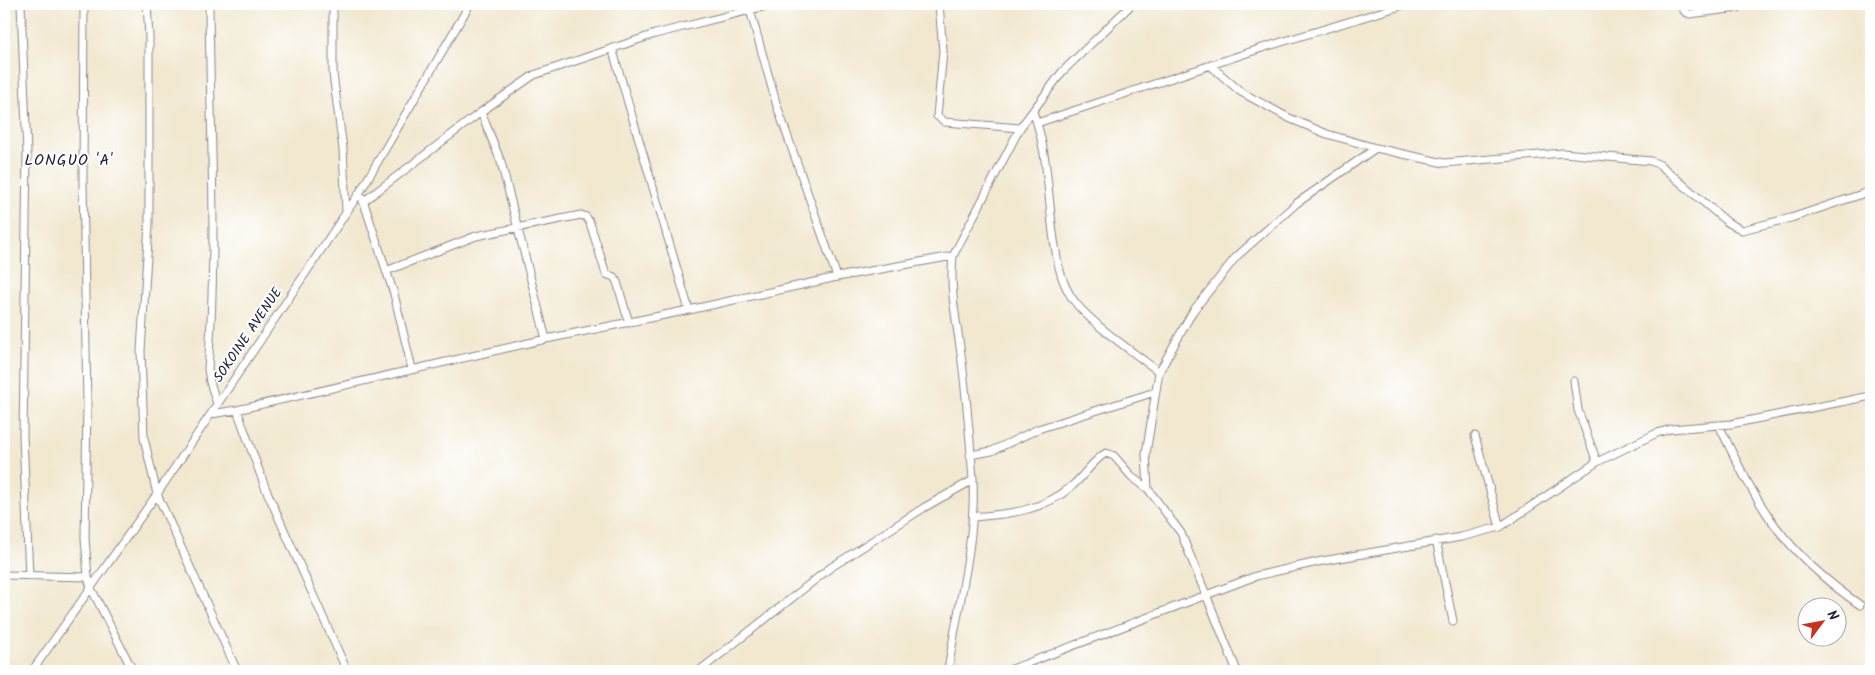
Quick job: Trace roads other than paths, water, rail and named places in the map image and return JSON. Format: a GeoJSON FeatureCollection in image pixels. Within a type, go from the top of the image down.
{"type":"FeatureCollection","features":[{"type":"Feature","properties":{"kind":"street"},"geometry":{"type":"LineString","coordinates":[[21,4],[27,153],[23,407],[29,576]]}},
{"type":"Feature","properties":{"kind":"street"},"geometry":{"type":"LineString","coordinates":[[84,4],[84,288],[87,404],[85,538],[88,577],[91,588],[132,671]]}},
{"type":"Feature","properties":{"kind":"street"},"geometry":{"type":"LineString","coordinates":[[147,4],[149,37],[149,207],[141,351],[144,438],[157,494],[238,671]]}},
{"type":"Feature","properties":{"kind":"street"},"geometry":{"type":"LineString","coordinates":[[210,4],[210,112],[214,204],[208,369],[210,382],[218,404]]}},
{"type":"Feature","properties":{"kind":"street"},"geometry":{"type":"LineString","coordinates":[[333,4],[333,74],[343,149],[346,212]]}},
{"type":"Feature","properties":{"kind":"street","name":"SOKOINE AVENUE"},"geometry":{"type":"LineString","coordinates":[[32,671],[157,494],[360,192],[470,4]]}},
{"type":"Feature","properties":{"kind":"street"},"geometry":{"type":"LineString","coordinates":[[363,202],[481,112],[534,75],[655,34],[774,4]]}},
{"type":"Feature","properties":{"kind":"street"},"geometry":{"type":"LineString","coordinates":[[939,4],[944,52],[938,116],[945,122],[1020,128]]}},
{"type":"Feature","properties":{"kind":"street"},"geometry":{"type":"LineString","coordinates":[[948,671],[955,625],[965,580],[973,517],[973,480],[962,364],[951,276],[953,256],[1020,128],[1062,72],[1132,4]]}},
{"type":"Feature","properties":{"kind":"street"},"geometry":{"type":"LineString","coordinates":[[1037,123],[1407,4]]}},
{"type":"Feature","properties":{"kind":"street"},"geometry":{"type":"LineString","coordinates":[[1679,4],[1685,12],[1690,14],[1738,8]]}},
{"type":"Feature","properties":{"kind":"street"},"geometry":{"type":"LineString","coordinates":[[750,10],[777,106],[837,277]]}},
{"type":"Feature","properties":{"kind":"street"},"geometry":{"type":"LineString","coordinates":[[612,48],[688,310]]}},
{"type":"Feature","properties":{"kind":"street"},"geometry":{"type":"LineString","coordinates":[[1211,66],[1241,92],[1289,118],[1327,134],[1376,148],[1444,163],[1563,153],[1652,161],[1660,165],[1734,227],[1742,230],[1792,218],[1871,191]]}},
{"type":"Feature","properties":{"kind":"street"},"geometry":{"type":"LineString","coordinates":[[481,112],[501,162],[546,339]]}},
{"type":"Feature","properties":{"kind":"street"},"geometry":{"type":"LineString","coordinates":[[1033,112],[1037,123],[1058,266],[1066,287],[1086,314],[1159,372]]}},
{"type":"Feature","properties":{"kind":"street"},"geometry":{"type":"LineString","coordinates":[[1148,489],[1146,454],[1159,372],[1193,311],[1236,257],[1297,203],[1376,148]]}},
{"type":"Feature","properties":{"kind":"street"},"geometry":{"type":"LineString","coordinates":[[360,192],[402,321],[412,369]]}},
{"type":"Feature","properties":{"kind":"street"},"geometry":{"type":"LineString","coordinates":[[386,271],[476,236],[575,215],[586,217],[590,223],[604,270],[606,274],[614,277],[618,282],[629,323]]}},
{"type":"Feature","properties":{"kind":"street"},"geometry":{"type":"LineString","coordinates":[[211,414],[237,410],[546,339],[629,323],[837,277],[953,256]]}},
{"type":"Feature","properties":{"kind":"street"},"geometry":{"type":"LineString","coordinates":[[1574,381],[1578,410],[1597,462]]}},
{"type":"Feature","properties":{"kind":"street"},"geometry":{"type":"LineString","coordinates":[[970,455],[992,451],[1038,429],[1155,392]]}},
{"type":"Feature","properties":{"kind":"street"},"geometry":{"type":"LineString","coordinates":[[1007,671],[1256,576],[1290,567],[1461,537],[1500,527],[1597,462],[1635,443],[1671,429],[1719,425],[1871,396]]}},
{"type":"Feature","properties":{"kind":"street"},"geometry":{"type":"LineString","coordinates":[[237,410],[266,487],[348,671]]}},
{"type":"Feature","properties":{"kind":"street"},"geometry":{"type":"LineString","coordinates":[[1719,425],[1743,477],[1763,512],[1780,534],[1806,563],[1827,582],[1860,606]]}},
{"type":"Feature","properties":{"kind":"street"},"geometry":{"type":"LineString","coordinates":[[1475,436],[1500,527]]}},
{"type":"Feature","properties":{"kind":"street"},"geometry":{"type":"LineString","coordinates":[[973,517],[1025,511],[1051,501],[1074,485],[1106,453],[1114,456],[1132,477],[1148,489],[1181,533],[1237,671]]}},
{"type":"Feature","properties":{"kind":"street"},"geometry":{"type":"LineString","coordinates":[[699,671],[830,568],[925,507],[973,480]]}},
{"type":"Feature","properties":{"kind":"street"},"geometry":{"type":"LineString","coordinates":[[1436,540],[1452,621]]}},
{"type":"Feature","properties":{"kind":"street"},"geometry":{"type":"LineString","coordinates":[[4,576],[88,577]]}},
{"type":"Feature","properties":{"kind":"district","name":"LONGUO 'A'"},"geometry":{"type":"Point","coordinates":[69,160]}}]}
